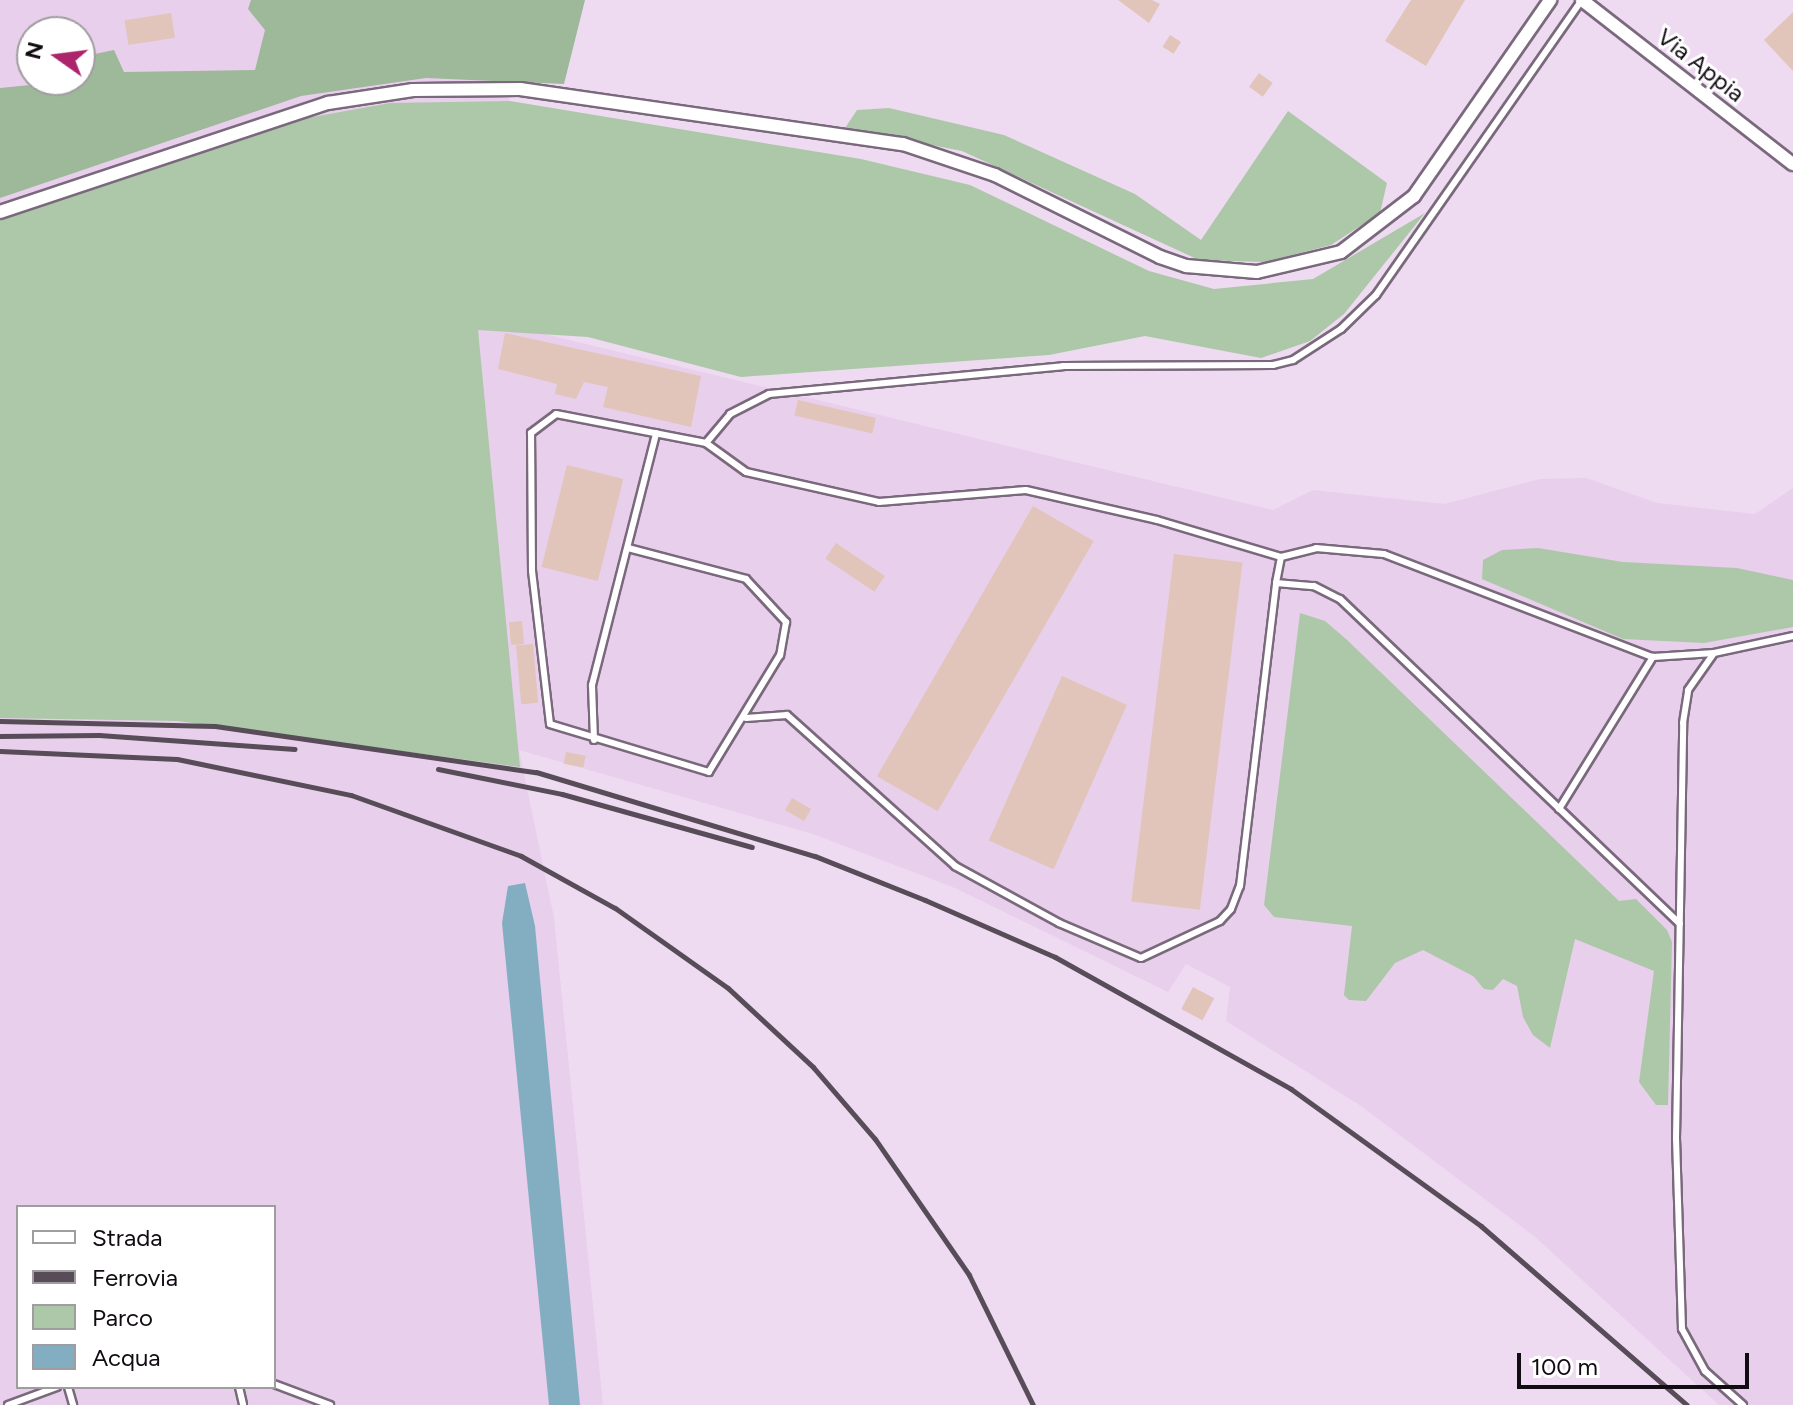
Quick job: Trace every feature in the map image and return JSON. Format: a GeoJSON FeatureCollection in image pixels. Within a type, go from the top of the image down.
{"type":"FeatureCollection","features":[{"type":"Feature","properties":{"kind":"street"},"geometry":{"type":"LineString","coordinates":[[0,212],[328,103],[413,90],[520,89],[903,144],[995,175],[1160,257],[1186,266],[1257,272],[1341,252],[1414,196],[1550,0]]}},
{"type":"Feature","properties":{"kind":"street","name":"Via Appia"},"geometry":{"type":"LineString","coordinates":[[1582,0],[1793,164]]}},
{"type":"Feature","properties":{"kind":"lane"},"geometry":{"type":"LineString","coordinates":[[706,443],[730,414],[769,394],[1063,366],[1273,365],[1293,360],[1341,329],[1376,295],[1582,0]]}},
{"type":"Feature","properties":{"kind":"lane"},"geometry":{"type":"LineString","coordinates":[[628,548],[746,579],[786,622],[780,655],[746,718],[709,772],[594,740],[550,724],[532,571],[531,433],[556,414],[706,443],[746,472],[879,502],[1026,490],[1157,520],[1281,557],[1316,548],[1384,554],[1653,657],[1714,653],[1793,636]]}},
{"type":"Feature","properties":{"kind":"lane"},"geometry":{"type":"LineString","coordinates":[[594,740],[592,685],[656,433]]}},
{"type":"Feature","properties":{"kind":"lane"},"geometry":{"type":"LineString","coordinates":[[746,718],[787,715],[955,866],[1059,923],[1141,958],[1220,921],[1240,886],[1281,557]]}},
{"type":"Feature","properties":{"kind":"lane"},"geometry":{"type":"LineString","coordinates":[[1276,583],[1314,586],[1340,599],[1680,924]]}},
{"type":"Feature","properties":{"kind":"lane"},"geometry":{"type":"LineString","coordinates":[[1714,653],[1688,690],[1683,723],[1676,1138],[1682,1329],[1705,1371],[1743,1405]]}},
{"type":"Feature","properties":{"kind":"lane"},"geometry":{"type":"LineString","coordinates":[[1559,809],[1653,657]]}},
{"type":"Feature","properties":{"kind":"lane"},"geometry":{"type":"LineString","coordinates":[[276,1385],[330,1405]]}},
{"type":"Feature","properties":{"kind":"lane"},"geometry":{"type":"LineString","coordinates":[[8,1405],[52,1389]]}},
{"type":"Feature","properties":{"kind":"shaded area"},"geometry":{"type":"Polygon","coordinates":[[[0,0],[522,0],[478,330],[536,332],[1273,510],[1313,490],[1444,504],[1540,479],[1586,478],[1657,503],[1755,514],[1793,488],[1793,1405],[1719,1405],[1534,1236],[1361,1106],[1226,1021],[1230,987],[1186,964],[1168,992],[955,888],[813,834],[519,750],[554,918],[603,1405],[0,1405],[0,0]]]}},
{"type":"Feature","properties":{"kind":"green space"},"geometry":{"type":"Polygon","coordinates":[[[251,0],[585,0],[564,84],[426,78],[301,96],[0,198],[0,88],[16,86],[16,96],[96,96],[96,54],[114,50],[124,72],[255,70],[265,30],[248,9],[251,0]]]}},
{"type":"Feature","properties":{"kind":"green space"},"geometry":{"type":"Polygon","coordinates":[[[510,101],[861,159],[970,185],[1149,271],[1214,289],[1313,279],[1425,213],[1344,314],[1310,341],[1261,358],[1145,336],[1049,355],[741,377],[588,337],[478,330],[520,767],[178,721],[0,718],[0,220],[307,118],[390,103],[510,101]]]}},
{"type":"Feature","properties":{"kind":"green space"},"geometry":{"type":"Polygon","coordinates":[[[889,108],[1004,135],[1135,194],[1201,240],[1288,111],[1387,183],[1380,213],[1331,245],[1265,262],[1199,260],[962,151],[845,128],[857,110],[889,108]]]}},
{"type":"Feature","properties":{"kind":"green space"},"geometry":{"type":"Polygon","coordinates":[[[1538,548],[1623,562],[1737,568],[1793,580],[1793,627],[1704,643],[1623,639],[1482,579],[1483,560],[1502,550],[1538,548]]]}},
{"type":"Feature","properties":{"kind":"green space"},"geometry":{"type":"Polygon","coordinates":[[[1300,613],[1325,621],[1346,639],[1619,901],[1636,899],[1667,930],[1672,942],[1668,1105],[1656,1105],[1639,1082],[1654,971],[1575,939],[1550,1048],[1533,1035],[1523,1017],[1517,986],[1503,979],[1493,990],[1484,989],[1473,976],[1423,950],[1395,963],[1366,1001],[1349,1000],[1344,995],[1352,926],[1274,917],[1264,905],[1300,613]]]}},
{"type":"Feature","properties":{"kind":"water"},"geometry":{"type":"Polygon","coordinates":[[[525,883],[535,926],[580,1405],[549,1405],[502,923],[508,886],[525,883]]]}},
{"type":"Feature","properties":{"kind":"building"},"geometry":{"type":"Polygon","coordinates":[[[1118,0],[1152,0],[1160,4],[1149,23],[1118,0]]]}},
{"type":"Feature","properties":{"kind":"building"},"geometry":{"type":"Polygon","coordinates":[[[1411,0],[1465,0],[1426,66],[1385,41],[1411,0]]]}},
{"type":"Feature","properties":{"kind":"building"},"geometry":{"type":"Polygon","coordinates":[[[1793,12],[1793,71],[1764,40],[1793,12]]]}},
{"type":"Feature","properties":{"kind":"building"},"geometry":{"type":"Polygon","coordinates":[[[171,13],[175,38],[128,45],[125,20],[171,13]]]}},
{"type":"Feature","properties":{"kind":"building"},"geometry":{"type":"Polygon","coordinates":[[[1170,35],[1181,42],[1174,54],[1163,47],[1170,35]]]}},
{"type":"Feature","properties":{"kind":"building"},"geometry":{"type":"Polygon","coordinates":[[[1259,73],[1273,83],[1263,97],[1249,87],[1259,73]]]}},
{"type":"Feature","properties":{"kind":"building"},"geometry":{"type":"Polygon","coordinates":[[[505,333],[701,376],[691,427],[603,407],[608,387],[584,382],[576,399],[555,394],[557,384],[498,369],[505,333]]]}},
{"type":"Feature","properties":{"kind":"building"},"geometry":{"type":"Polygon","coordinates":[[[798,400],[876,418],[872,434],[794,416],[798,400]]]}},
{"type":"Feature","properties":{"kind":"building"},"geometry":{"type":"Polygon","coordinates":[[[567,465],[623,479],[598,581],[542,567],[567,465]]]}},
{"type":"Feature","properties":{"kind":"building"},"geometry":{"type":"Polygon","coordinates":[[[1033,506],[1094,541],[938,811],[877,776],[1033,506]]]}},
{"type":"Feature","properties":{"kind":"building"},"geometry":{"type":"Polygon","coordinates":[[[836,543],[885,576],[874,592],[825,559],[836,543]]]}},
{"type":"Feature","properties":{"kind":"building"},"geometry":{"type":"Polygon","coordinates":[[[1174,554],[1242,562],[1200,910],[1131,901],[1174,554]]]}},
{"type":"Feature","properties":{"kind":"building"},"geometry":{"type":"Polygon","coordinates":[[[522,621],[524,644],[511,645],[509,622],[522,621]]]}},
{"type":"Feature","properties":{"kind":"building"},"geometry":{"type":"Polygon","coordinates":[[[533,644],[538,703],[521,704],[516,645],[533,644]]]}},
{"type":"Feature","properties":{"kind":"building"},"geometry":{"type":"Polygon","coordinates":[[[1062,676],[1127,705],[1054,869],[989,840],[1062,676]]]}},
{"type":"Feature","properties":{"kind":"building"},"geometry":{"type":"Polygon","coordinates":[[[566,752],[586,756],[583,768],[564,764],[566,752]]]}},
{"type":"Feature","properties":{"kind":"building"},"geometry":{"type":"Polygon","coordinates":[[[792,798],[811,809],[804,821],[785,810],[792,798]]]}},
{"type":"Feature","properties":{"kind":"building"},"geometry":{"type":"Polygon","coordinates":[[[1193,987],[1214,998],[1202,1020],[1181,1009],[1193,987]]]}},
{"type":"Feature","properties":{"kind":"railway"},"geometry":{"type":"LineString","coordinates":[[0,721],[215,726],[536,772],[815,856],[925,900],[1055,957],[1291,1089],[1481,1226],[1687,1405]]}},
{"type":"Feature","properties":{"kind":"railway"},"geometry":{"type":"LineString","coordinates":[[0,736],[99,735],[295,749]]}},
{"type":"Feature","properties":{"kind":"railway"},"geometry":{"type":"LineString","coordinates":[[0,751],[177,759],[351,795],[521,856],[615,908],[728,988],[813,1067],[875,1139],[969,1275],[1033,1405]]}},
{"type":"Feature","properties":{"kind":"railway"},"geometry":{"type":"LineString","coordinates":[[438,769],[562,794],[752,847]]}}]}
